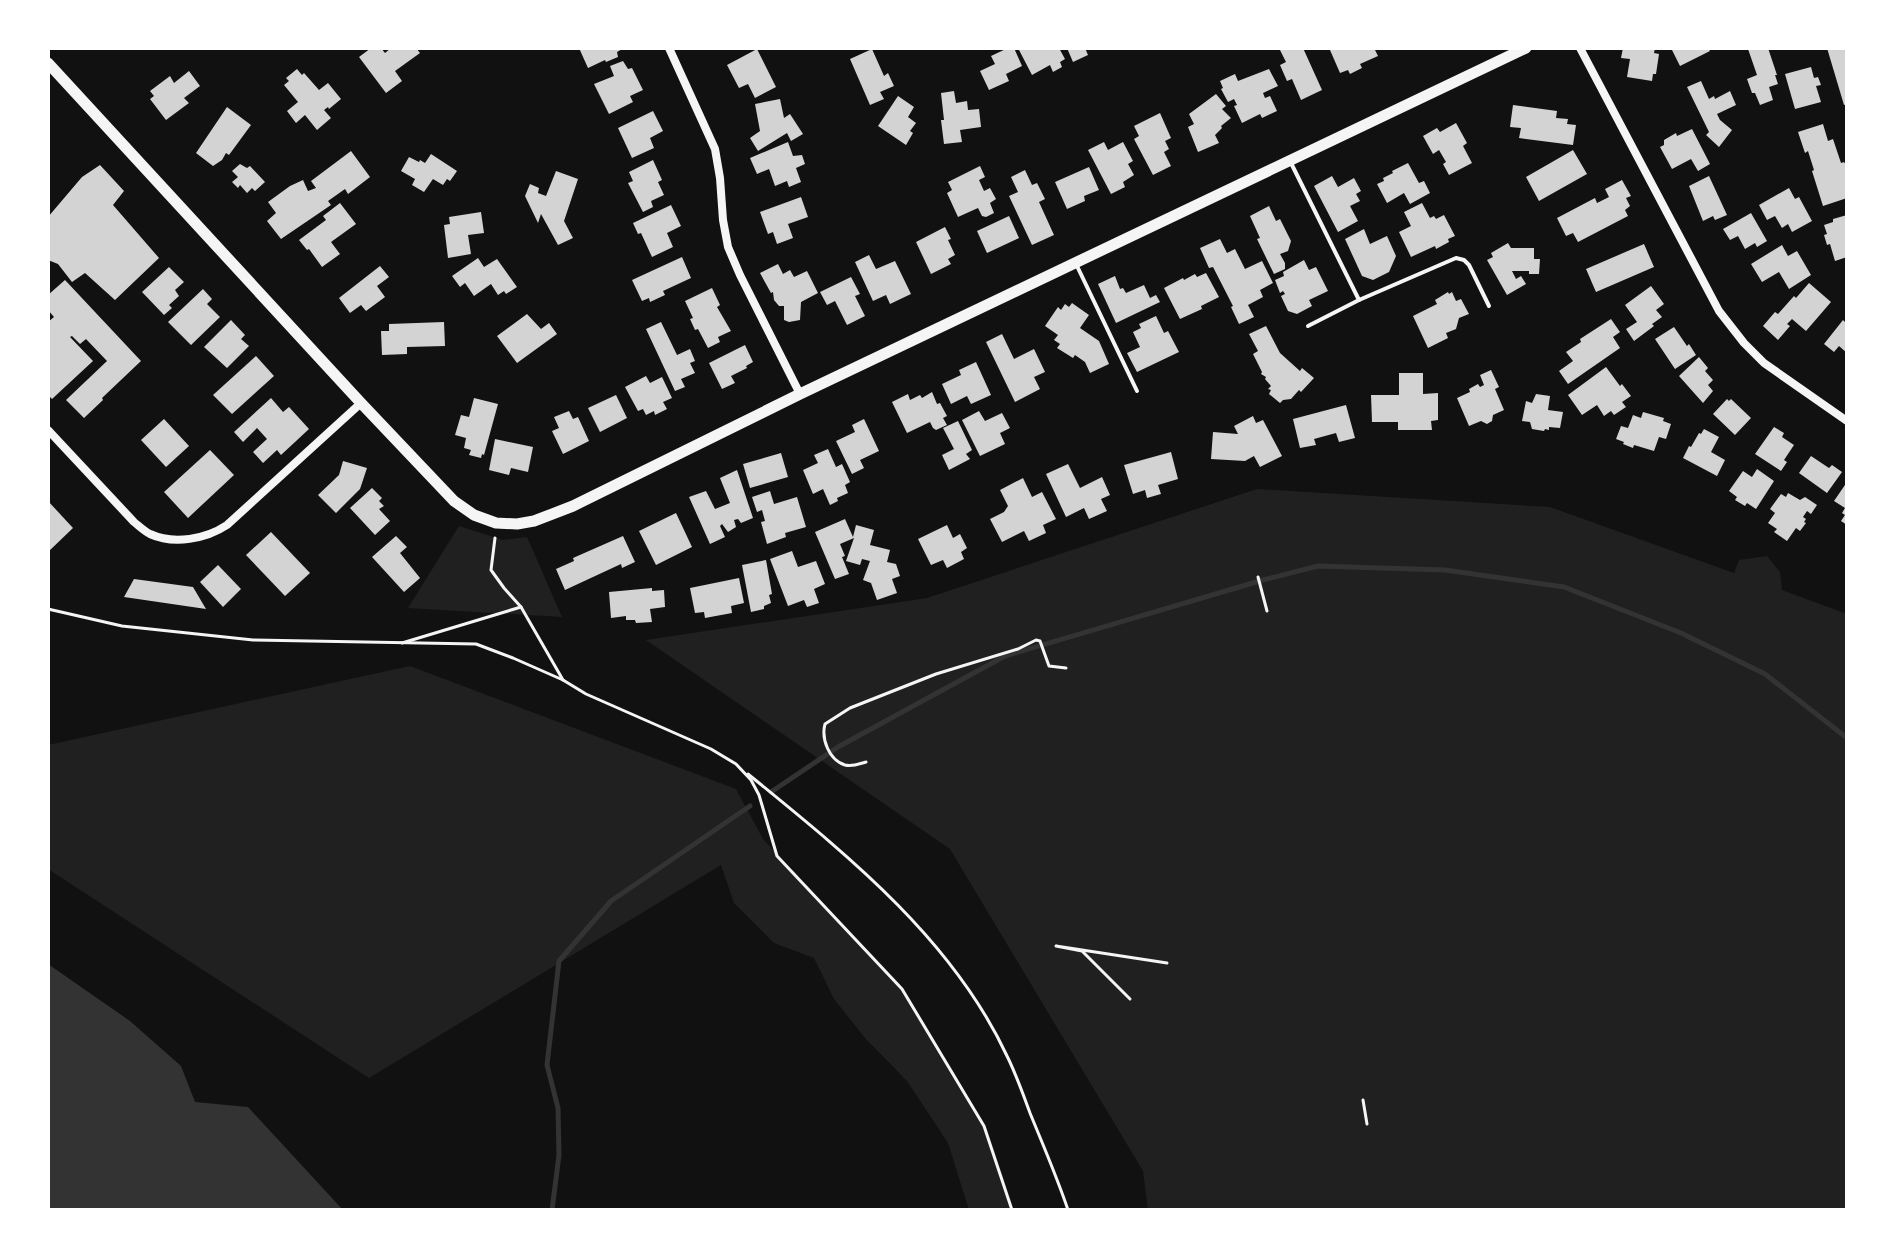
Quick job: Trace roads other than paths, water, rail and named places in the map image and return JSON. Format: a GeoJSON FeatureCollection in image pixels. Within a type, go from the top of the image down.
{"type":"FeatureCollection","features":[{"type":"Feature","properties":{"kind":"street"},"geometry":{"type":"LineString","coordinates":[[669,48],[715,149],[728,247],[800,394]]}},
{"type":"Feature","properties":{"kind":"street"},"geometry":{"type":"LineString","coordinates":[[48,63],[454,501],[474,515],[496,523],[517,524],[573,506],[800,394],[1525,48]]}},
{"type":"Feature","properties":{"kind":"street"},"geometry":{"type":"LineString","coordinates":[[1580,48],[1719,311],[1764,363],[1847,421]]}},
{"type":"Feature","properties":{"kind":"street"},"geometry":{"type":"LineString","coordinates":[[48,430],[134,522],[147,533],[177,540],[210,535],[227,525],[361,403]]}},
{"type":"Feature","properties":{"kind":"lane"},"geometry":{"type":"LineString","coordinates":[[1290,161],[1359,300]]}},
{"type":"Feature","properties":{"kind":"lane"},"geometry":{"type":"LineString","coordinates":[[1308,326],[1456,258],[1469,265],[1489,306]]}},
{"type":"Feature","properties":{"kind":"lane"},"geometry":{"type":"LineString","coordinates":[[1076,264],[1137,391]]}},
{"type":"Feature","properties":{"kind":"waterway"},"geometry":{"type":"LineString","coordinates":[[771,792],[838,747],[1005,656],[1318,566],[1445,570],[1564,587],[1681,633],[1765,674],[1847,738]]}},
{"type":"Feature","properties":{"kind":"waterway"},"geometry":{"type":"LineString","coordinates":[[552,1210],[559,1155],[558,1108],[547,1065],[559,961],[611,901],[750,806]]}}]}
